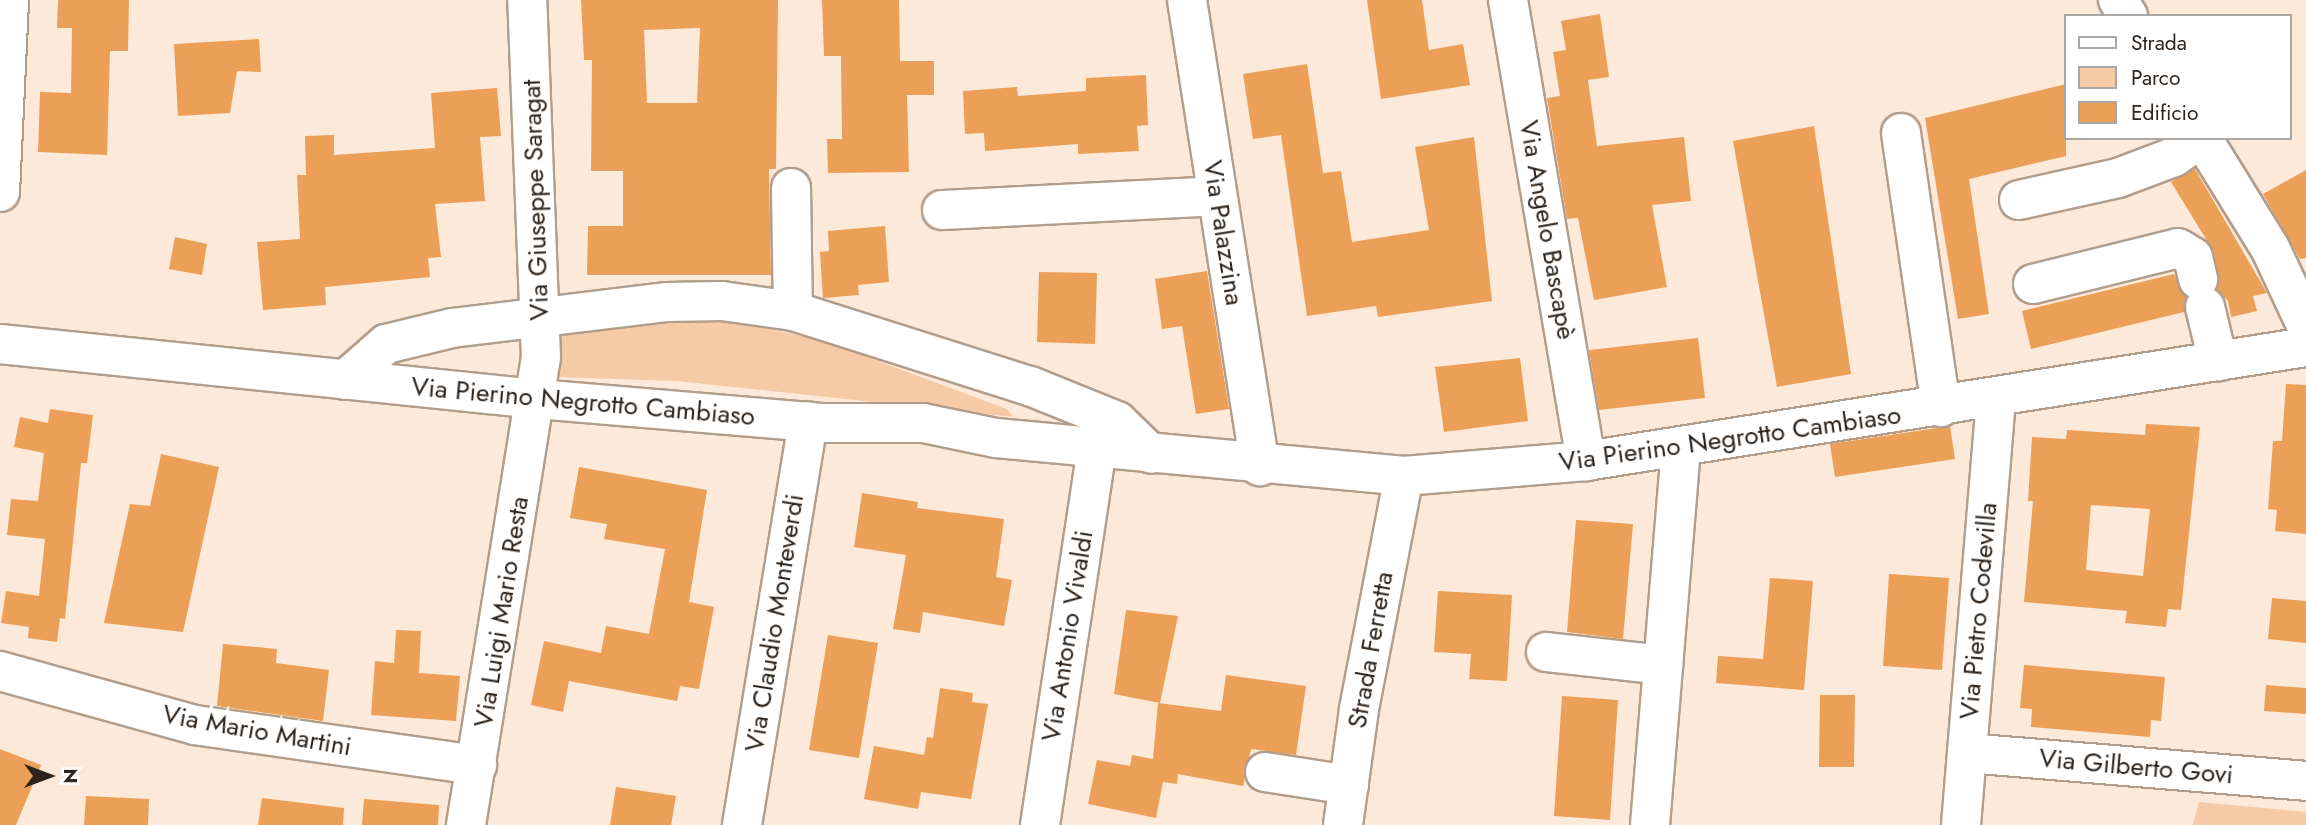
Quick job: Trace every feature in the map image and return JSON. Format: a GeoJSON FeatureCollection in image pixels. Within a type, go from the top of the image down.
{"type":"FeatureCollection","features":[{"type":"Feature","properties":{"kind":"street"},"geometry":{"type":"LineString","coordinates":[[0,192],[9,0]]}},
{"type":"Feature","properties":{"kind":"street","name":"Via Giuseppe Saragat"},"geometry":{"type":"LineString","coordinates":[[527,0],[541,315],[537,399]]}},
{"type":"Feature","properties":{"kind":"street","name":"Via Palazzina"},"geometry":{"type":"LineString","coordinates":[[1186,0],[1260,466]]}},
{"type":"Feature","properties":{"kind":"street","name":"Via Angelo Bascapè"},"geometry":{"type":"LineString","coordinates":[[1508,0],[1587,461]]}},
{"type":"Feature","properties":{"kind":"street"},"geometry":{"type":"LineString","coordinates":[[1901,133],[1941,407]]}},
{"type":"Feature","properties":{"kind":"street"},"geometry":{"type":"LineString","coordinates":[[2019,200],[2118,178],[2174,157],[2198,140]]}},
{"type":"Feature","properties":{"kind":"street"},"geometry":{"type":"LineString","coordinates":[[2202,140],[2270,248],[2306,325]]}},
{"type":"Feature","properties":{"kind":"street"},"geometry":{"type":"LineString","coordinates":[[790,188],[793,311]]}},
{"type":"Feature","properties":{"kind":"street"},"geometry":{"type":"LineString","coordinates":[[942,210],[1216,195]]}},
{"type":"Feature","properties":{"kind":"street"},"geometry":{"type":"LineString","coordinates":[[2033,284],[2178,248],[2193,257],[2218,361]]}},
{"type":"Feature","properties":{"kind":"street","name":"Via Pierino Negrotto Cambiaso"},"geometry":{"type":"LineString","coordinates":[[345,380],[386,344],[541,315],[695,301],[793,311],[1030,386],[1116,421],[1151,454]]}},
{"type":"Feature","properties":{"kind":"street","name":"Via Pierino Negrotto Cambiaso"},"geometry":{"type":"LineString","coordinates":[[0,344],[537,399],[814,422],[923,423],[996,438],[1260,466],[1404,476],[1587,461],[1941,407],[2306,347]]}},
{"type":"Feature","properties":{"kind":"street","name":"Via Pietro Codevilla"},"geometry":{"type":"LineString","coordinates":[[1961,825],[1996,398]]}},
{"type":"Feature","properties":{"kind":"street","name":"Via Luigi Mario Resta"},"geometry":{"type":"LineString","coordinates":[[466,825],[537,399]]}},
{"type":"Feature","properties":{"kind":"street","name":"Via Claudio Monteverdi"},"geometry":{"type":"LineString","coordinates":[[742,825],[814,422]]}},
{"type":"Feature","properties":{"kind":"street"},"geometry":{"type":"LineString","coordinates":[[1650,825],[1681,446]]}},
{"type":"Feature","properties":{"kind":"street","name":"Via Antonio Vivaldi"},"geometry":{"type":"LineString","coordinates":[[1040,825],[1097,448]]}},
{"type":"Feature","properties":{"kind":"street","name":"Strada Ferretta"},"geometry":{"type":"LineString","coordinates":[[1343,825],[1404,476]]}},
{"type":"Feature","properties":{"kind":"street"},"geometry":{"type":"LineString","coordinates":[[1546,652],[1663,665]]}},
{"type":"Feature","properties":{"kind":"street","name":"Via Mario Martini"},"geometry":{"type":"LineString","coordinates":[[0,671],[195,725],[477,765]]}},
{"type":"Feature","properties":{"kind":"street","name":"Via Gilberto Govi"},"geometry":{"type":"LineString","coordinates":[[1966,753],[2306,781]]}},
{"type":"Feature","properties":{"kind":"street"},"geometry":{"type":"LineString","coordinates":[[1265,772],[1349,785]]}},
{"type":"Feature","properties":{"kind":"green space"},"geometry":{"type":"Polygon","coordinates":[[[712,317],[821,340],[1007,409],[1013,417],[677,381],[557,377],[553,338],[567,331],[712,317]]]}},
{"type":"Feature","properties":{"kind":"green space"},"geometry":{"type":"Polygon","coordinates":[[[2199,802],[2306,812],[2306,825],[2193,825],[2199,802]]]}},
{"type":"Feature","properties":{"kind":"building"},"geometry":{"type":"Polygon","coordinates":[[[58,0],[129,0],[128,51],[110,51],[107,155],[38,152],[40,92],[71,93],[72,28],[57,28],[58,0]]]}},
{"type":"Feature","properties":{"kind":"building"},"geometry":{"type":"Polygon","coordinates":[[[581,0],[778,0],[776,169],[769,169],[771,275],[587,275],[588,226],[623,226],[623,171],[591,171],[592,60],[584,60],[581,0]],[[700,28],[644,30],[647,103],[697,103],[700,28]]]}},
{"type":"Feature","properties":{"kind":"building"},"geometry":{"type":"Polygon","coordinates":[[[822,0],[899,0],[900,61],[934,61],[934,95],[907,95],[909,172],[828,173],[827,139],[842,139],[841,56],[824,56],[822,0]]]}},
{"type":"Feature","properties":{"kind":"building"},"geometry":{"type":"Polygon","coordinates":[[[1367,0],[1422,0],[1429,50],[1463,44],[1470,85],[1381,99],[1367,0]]]}},
{"type":"Feature","properties":{"kind":"building"},"geometry":{"type":"Polygon","coordinates":[[[1600,14],[1609,77],[1588,80],[1597,146],[1684,137],[1691,201],[1652,205],[1667,287],[1594,300],[1578,218],[1567,219],[1547,98],[1560,96],[1553,52],[1566,50],[1561,21],[1600,14]]]}},
{"type":"Feature","properties":{"kind":"building"},"geometry":{"type":"Polygon","coordinates":[[[259,39],[261,72],[237,71],[230,113],[178,116],[174,44],[259,39]]]}},
{"type":"Feature","properties":{"kind":"building"},"geometry":{"type":"Polygon","coordinates":[[[1307,64],[1323,173],[1341,171],[1352,242],[1429,230],[1415,147],[1474,137],[1492,301],[1378,317],[1376,306],[1307,316],[1281,135],[1253,139],[1243,74],[1307,64]]]}},
{"type":"Feature","properties":{"kind":"building"},"geometry":{"type":"Polygon","coordinates":[[[1146,75],[1148,125],[1137,126],[1139,151],[1078,154],[1078,144],[985,151],[984,133],[965,134],[963,91],[1017,87],[1018,96],[1086,91],[1086,78],[1146,75]]]}},
{"type":"Feature","properties":{"kind":"building"},"geometry":{"type":"Polygon","coordinates":[[[2064,84],[2066,156],[1969,179],[1989,314],[1958,319],[1925,118],[2064,84]]]}},
{"type":"Feature","properties":{"kind":"building"},"geometry":{"type":"Polygon","coordinates":[[[497,88],[501,136],[480,137],[485,201],[435,204],[441,257],[428,258],[430,277],[325,287],[326,305],[263,310],[257,242],[300,239],[297,175],[306,175],[305,136],[334,135],[334,155],[435,148],[431,93],[497,88]]]}},
{"type":"Feature","properties":{"kind":"building"},"geometry":{"type":"Polygon","coordinates":[[[1814,126],[1851,374],[1777,387],[1733,141],[1814,126]]]}},
{"type":"Feature","properties":{"kind":"building"},"geometry":{"type":"Polygon","coordinates":[[[2195,169],[2267,293],[2253,296],[2257,311],[2231,317],[2228,301],[2217,289],[2214,252],[2171,182],[2195,169]]]}},
{"type":"Feature","properties":{"kind":"building"},"geometry":{"type":"Polygon","coordinates":[[[2306,170],[2306,258],[2300,259],[2263,194],[2306,170]]]}},
{"type":"Feature","properties":{"kind":"building"},"geometry":{"type":"Polygon","coordinates":[[[885,226],[889,282],[858,285],[859,295],[823,298],[820,252],[829,251],[828,231],[885,226]]]}},
{"type":"Feature","properties":{"kind":"building"},"geometry":{"type":"Polygon","coordinates":[[[175,237],[207,244],[202,275],[169,269],[175,237]]]}},
{"type":"Feature","properties":{"kind":"building"},"geometry":{"type":"Polygon","coordinates":[[[1207,271],[1229,409],[1196,414],[1182,326],[1162,329],[1155,279],[1207,271]]]}},
{"type":"Feature","properties":{"kind":"building"},"geometry":{"type":"Polygon","coordinates":[[[1039,272],[1097,273],[1095,344],[1037,342],[1039,272]]]}},
{"type":"Feature","properties":{"kind":"building"},"geometry":{"type":"Polygon","coordinates":[[[2174,274],[2186,297],[2184,312],[2031,349],[2022,311],[2174,274]]]}},
{"type":"Feature","properties":{"kind":"building"},"geometry":{"type":"Polygon","coordinates":[[[1698,338],[1705,398],[1599,410],[1589,350],[1698,338]]]}},
{"type":"Feature","properties":{"kind":"building"},"geometry":{"type":"Polygon","coordinates":[[[1520,358],[1528,421],[1444,432],[1435,367],[1520,358]]]}},
{"type":"Feature","properties":{"kind":"building"},"geometry":{"type":"Polygon","coordinates":[[[2286,384],[2306,385],[2306,534],[2275,531],[2277,510],[2268,509],[2273,441],[2282,441],[2286,384]]]}},
{"type":"Feature","properties":{"kind":"building"},"geometry":{"type":"Polygon","coordinates":[[[50,409],[93,415],[87,463],[81,463],[65,619],[60,618],[57,642],[28,638],[29,627],[1,623],[6,591],[39,596],[45,539],[7,535],[11,499],[38,501],[44,453],[14,447],[20,417],[48,423],[50,409]]]}},
{"type":"Feature","properties":{"kind":"building"},"geometry":{"type":"Polygon","coordinates":[[[2146,424],[2200,427],[2181,610],[2168,609],[2166,627],[2125,623],[2127,611],[2024,602],[2033,501],[2028,501],[2032,437],[2066,439],[2067,430],[2145,435],[2146,424]],[[2091,505],[2086,570],[2143,576],[2150,509],[2091,505]]]}},
{"type":"Feature","properties":{"kind":"building"},"geometry":{"type":"Polygon","coordinates":[[[1950,426],[1955,459],[1835,477],[1830,444],[1950,426]]]}},
{"type":"Feature","properties":{"kind":"building"},"geometry":{"type":"Polygon","coordinates":[[[161,454],[219,467],[183,632],[104,623],[130,504],[150,506],[161,454]]]}},
{"type":"Feature","properties":{"kind":"building"},"geometry":{"type":"Polygon","coordinates":[[[579,467],[707,490],[689,602],[714,607],[699,689],[680,686],[677,701],[569,681],[563,712],[531,705],[544,641],[601,653],[606,626],[649,634],[665,549],[604,539],[607,524],[570,518],[579,467]]]}},
{"type":"Feature","properties":{"kind":"building"},"geometry":{"type":"Polygon","coordinates":[[[862,493],[918,502],[917,508],[1004,519],[996,577],[1012,580],[1004,626],[923,612],[920,633],[893,629],[906,555],[854,547],[862,493]]]}},
{"type":"Feature","properties":{"kind":"building"},"geometry":{"type":"Polygon","coordinates":[[[1576,520],[1633,524],[1623,639],[1567,632],[1576,520]]]}},
{"type":"Feature","properties":{"kind":"building"},"geometry":{"type":"Polygon","coordinates":[[[1889,574],[1949,578],[1942,670],[1883,666],[1889,574]]]}},
{"type":"Feature","properties":{"kind":"building"},"geometry":{"type":"Polygon","coordinates":[[[1770,578],[1813,581],[1804,690],[1716,683],[1718,656],[1763,659],[1770,578]]]}},
{"type":"Feature","properties":{"kind":"building"},"geometry":{"type":"Polygon","coordinates":[[[1438,591],[1512,595],[1507,681],[1469,679],[1471,654],[1434,652],[1438,591]]]}},
{"type":"Feature","properties":{"kind":"building"},"geometry":{"type":"Polygon","coordinates":[[[2272,598],[2306,601],[2306,643],[2268,639],[2272,598]]]}},
{"type":"Feature","properties":{"kind":"building"},"geometry":{"type":"Polygon","coordinates":[[[1126,610],[1178,616],[1160,703],[1114,694],[1126,610]]]}},
{"type":"Feature","properties":{"kind":"building"},"geometry":{"type":"Polygon","coordinates":[[[396,630],[421,631],[419,673],[460,676],[456,721],[371,715],[375,661],[394,663],[396,630]]]}},
{"type":"Feature","properties":{"kind":"building"},"geometry":{"type":"Polygon","coordinates":[[[828,635],[878,643],[859,758],[809,750],[828,635]]]}},
{"type":"Feature","properties":{"kind":"building"},"geometry":{"type":"Polygon","coordinates":[[[223,644],[277,649],[276,663],[329,670],[323,721],[217,706],[223,644]]]}},
{"type":"Feature","properties":{"kind":"building"},"geometry":{"type":"Polygon","coordinates":[[[2024,665],[2165,677],[2161,721],[2151,720],[2150,737],[2031,727],[2032,709],[2020,708],[2024,665]]]}},
{"type":"Feature","properties":{"kind":"building"},"geometry":{"type":"Polygon","coordinates":[[[1226,675],[1306,686],[1296,755],[1251,749],[1243,786],[1178,774],[1177,784],[1163,782],[1156,818],[1088,804],[1097,760],[1130,766],[1132,755],[1153,759],[1158,703],[1221,711],[1226,675]]]}},
{"type":"Feature","properties":{"kind":"building"},"geometry":{"type":"Polygon","coordinates":[[[2266,685],[2306,688],[2306,714],[2264,711],[2266,685]]]}},
{"type":"Feature","properties":{"kind":"building"},"geometry":{"type":"Polygon","coordinates":[[[940,688],[973,693],[972,702],[988,704],[971,799],[921,792],[918,809],[864,799],[874,746],[924,755],[927,737],[933,738],[940,688]]]}},
{"type":"Feature","properties":{"kind":"building"},"geometry":{"type":"Polygon","coordinates":[[[1820,695],[1855,695],[1854,767],[1819,767],[1820,695]]]}},
{"type":"Feature","properties":{"kind":"building"},"geometry":{"type":"Polygon","coordinates":[[[1562,696],[1618,700],[1610,820],[1554,816],[1562,696]]]}},
{"type":"Feature","properties":{"kind":"building"},"geometry":{"type":"Polygon","coordinates":[[[0,749],[41,765],[16,825],[0,825],[0,749]]]}},
{"type":"Feature","properties":{"kind":"building"},"geometry":{"type":"Polygon","coordinates":[[[616,787],[676,796],[671,825],[610,825],[616,787]]]}},
{"type":"Feature","properties":{"kind":"building"},"geometry":{"type":"Polygon","coordinates":[[[86,796],[149,799],[148,825],[84,825],[86,796]]]}},
{"type":"Feature","properties":{"kind":"building"},"geometry":{"type":"Polygon","coordinates":[[[262,798],[344,808],[343,825],[258,825],[262,798]]]}},
{"type":"Feature","properties":{"kind":"building"},"geometry":{"type":"Polygon","coordinates":[[[364,799],[439,805],[438,825],[362,825],[364,799]]]}}]}
